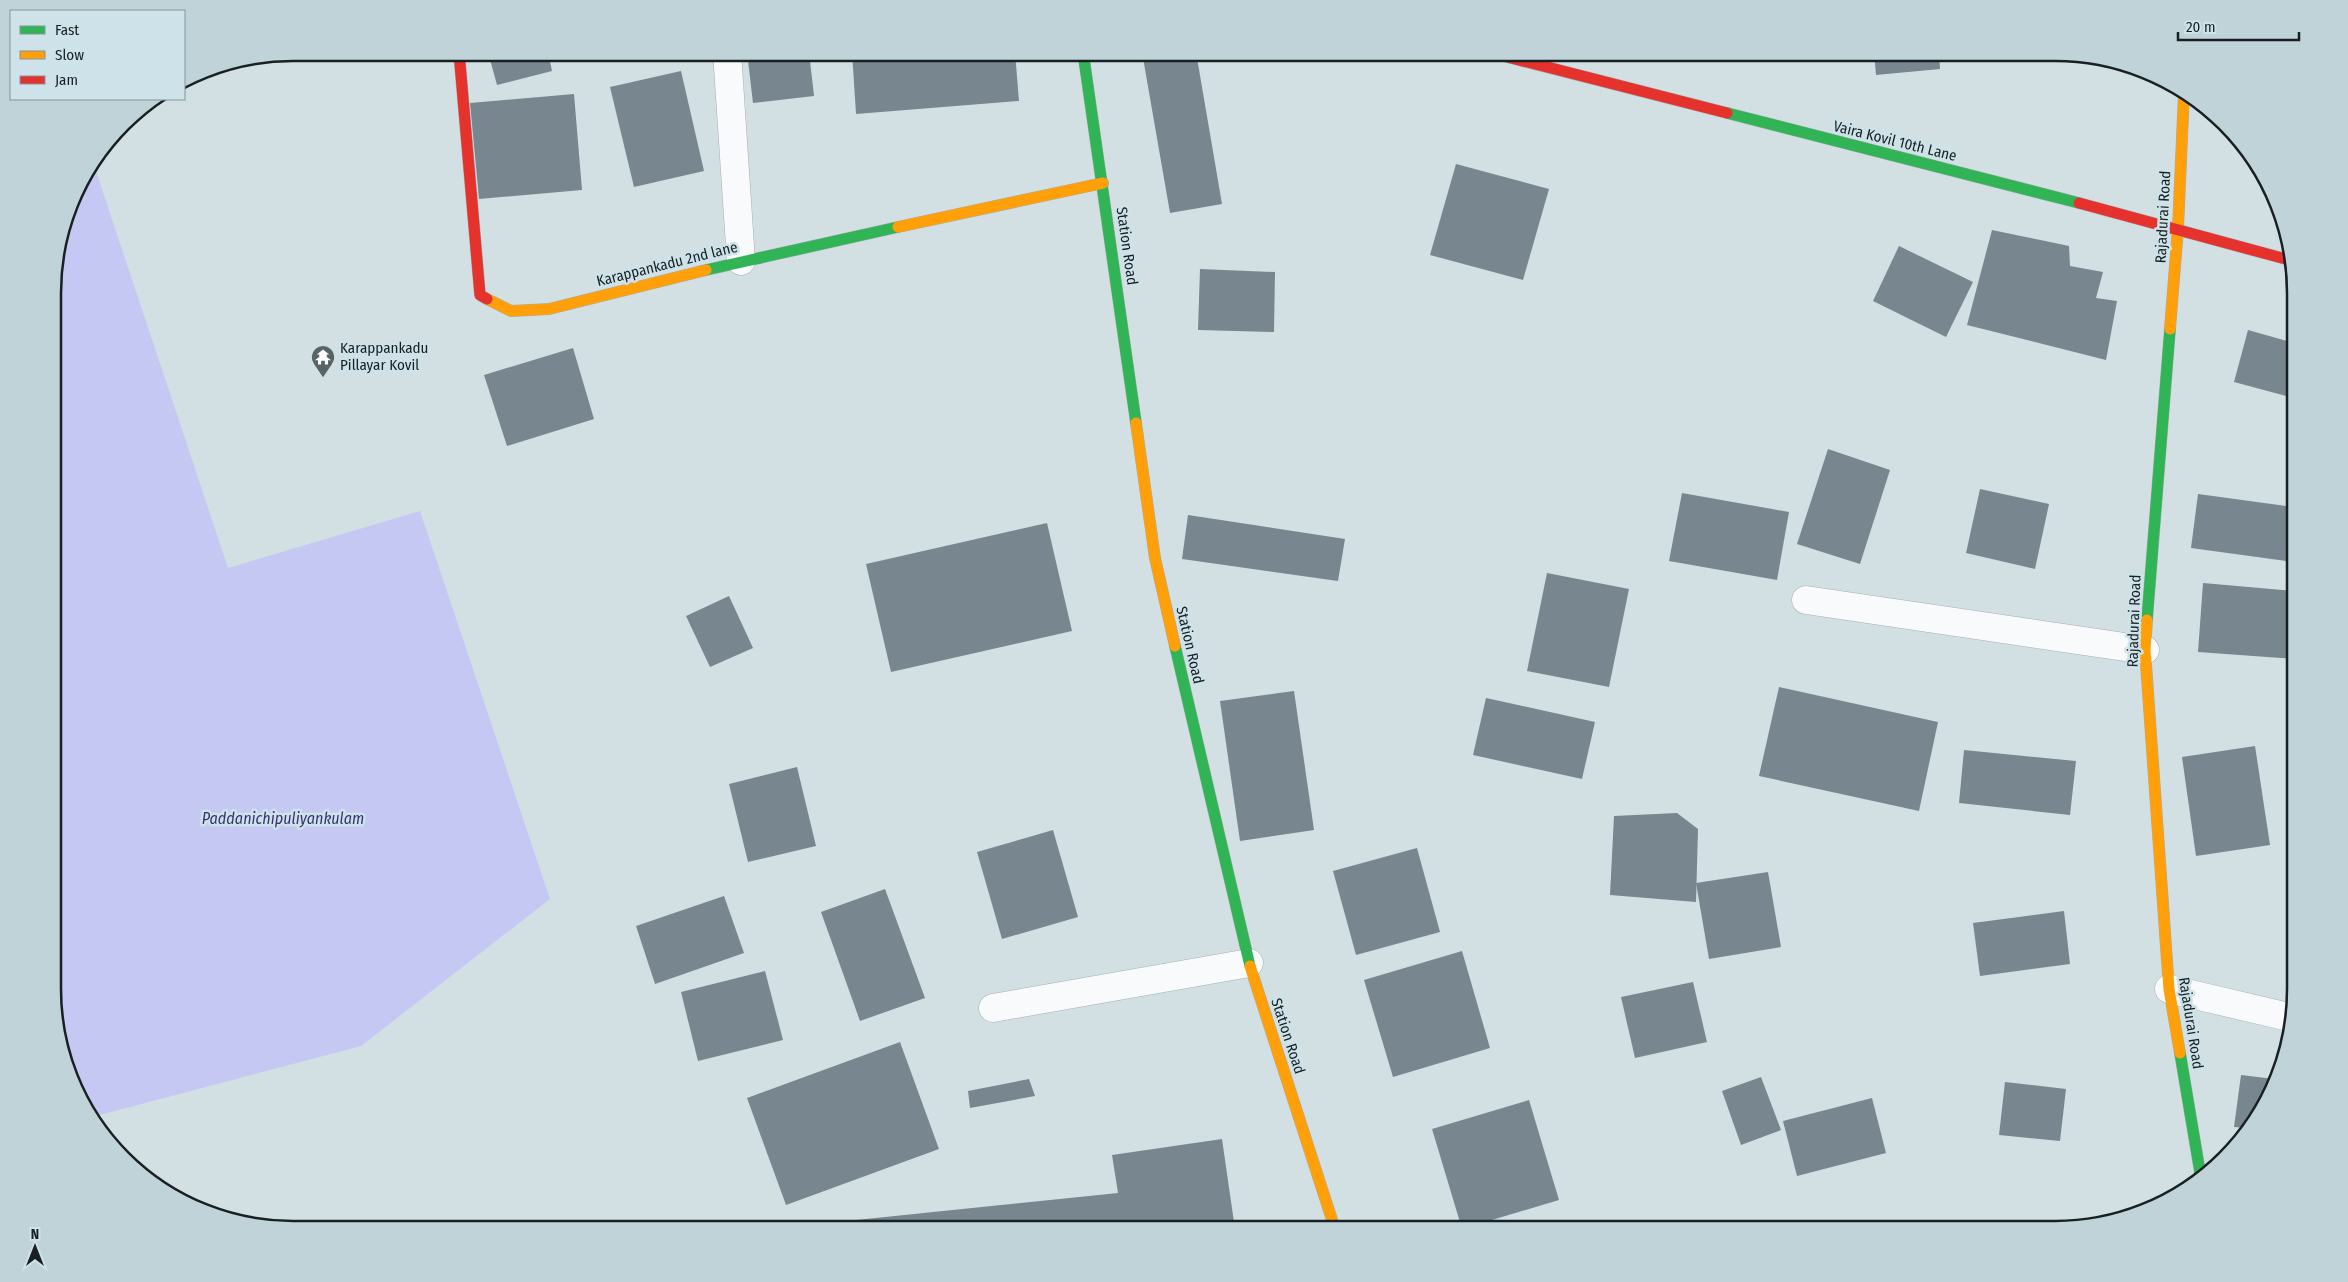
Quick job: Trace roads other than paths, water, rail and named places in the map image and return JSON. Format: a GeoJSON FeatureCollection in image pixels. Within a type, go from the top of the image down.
{"type":"FeatureCollection","features":[{"type":"Feature","properties":{"kind":"street","name":"Karappankadu 2nd lane"},"geometry":{"type":"LineString","coordinates":[[460,61],[480,295],[511,311],[549,309],[741,262],[1103,183]]}},
{"type":"Feature","properties":{"kind":"street"},"geometry":{"type":"LineString","coordinates":[[728,61],[741,262]]}},
{"type":"Feature","properties":{"kind":"street","name":"Station Road"},"geometry":{"type":"LineString","coordinates":[[1084,61],[1155,558],[1248,963],[1331,1221]]}},
{"type":"Feature","properties":{"kind":"street","name":"Vaira Kovil 10th Lane"},"geometry":{"type":"LineString","coordinates":[[1523,61],[2178,228],[2284,258]]}},
{"type":"Feature","properties":{"kind":"street","name":"Rajadurai Road"},"geometry":{"type":"LineString","coordinates":[[2184,100],[2178,228],[2145,650],[2169,989],[2199,1171]]}},
{"type":"Feature","properties":{"kind":"street"},"geometry":{"type":"LineString","coordinates":[[1806,600],[2145,650]]}},
{"type":"Feature","properties":{"kind":"street"},"geometry":{"type":"LineString","coordinates":[[993,1008],[1248,963]]}},
{"type":"Feature","properties":{"kind":"street"},"geometry":{"type":"LineString","coordinates":[[2169,989],[2285,1016]]}},
{"type":"Feature","properties":{"kind":"water","name":"Paddanichipuliyankulam"},"geometry":{"type":"Polygon","coordinates":[[[96,171],[228,568],[420,511],[550,899],[361,1046],[98,1115],[79,1078],[69,1049],[63,1019],[61,989],[61,293],[63,263],[69,233],[79,204],[96,171]]]}},
{"type":"Feature","properties":{"kind":"place","name":"Karappankadu Pillayar Kovil"},"geometry":{"type":"Point","coordinates":[323,378]}}]}
